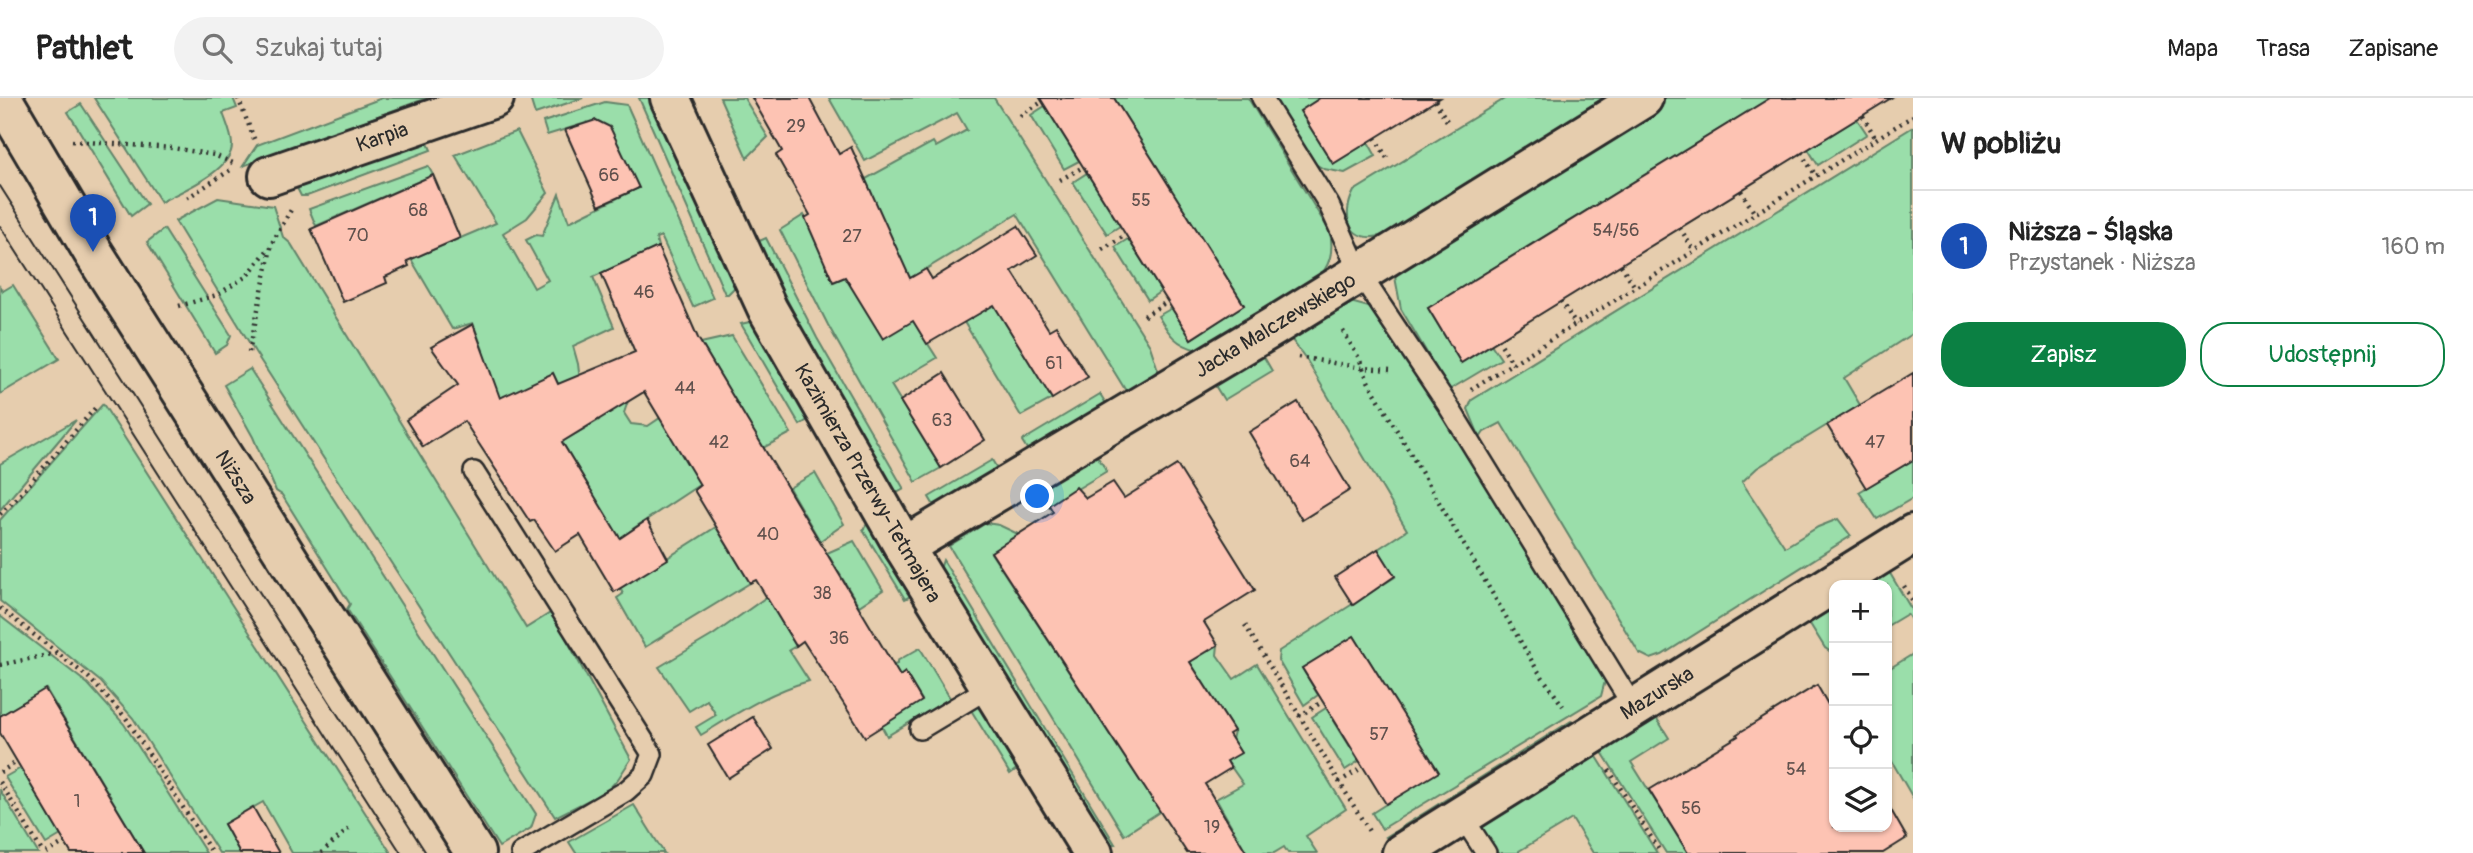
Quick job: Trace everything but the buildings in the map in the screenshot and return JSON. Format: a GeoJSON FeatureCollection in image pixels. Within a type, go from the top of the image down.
{"type":"FeatureCollection","features":[{"type":"Feature","properties":{"kind":"street","name":"Niższa"},"geometry":{"type":"LineString","coordinates":[[2,98],[93,252],[475,853]]}},
{"type":"Feature","properties":{"kind":"street","name":"Karpia"},"geometry":{"type":"LineString","coordinates":[[262,158],[494,98]]}},
{"type":"Feature","properties":{"kind":"street","name":"Kazimierza Przerwy-Tetmajera"},"geometry":{"type":"LineString","coordinates":[[670,98],[768,310],[904,547],[1093,853]]}},
{"type":"Feature","properties":{"kind":"street","name":"Jacka Malczewskiego"},"geometry":{"type":"LineString","coordinates":[[904,547],[1360,274],[1643,98]]}},
{"type":"Feature","properties":{"kind":"street","name":"Mazurska"},"geometry":{"type":"LineString","coordinates":[[1388,846],[1462,816],[1913,534]]}},
{"type":"Feature","properties":{"kind":"lane"},"geometry":{"type":"LineString","coordinates":[[1262,98],[1329,205],[1360,274],[1447,404],[1634,708]]}},
{"type":"Feature","properties":{"kind":"lane"},"geometry":{"type":"LineString","coordinates":[[474,472],[652,754],[644,775],[626,791],[520,853]]}},
{"type":"Feature","properties":{"kind":"lane"},"geometry":{"type":"LineString","coordinates":[[920,729],[990,687]]}},
{"type":"Feature","properties":{"kind":"lane"},"geometry":{"type":"LineString","coordinates":[[1462,816],[1486,853]]}},
{"type":"Feature","properties":{"kind":"path"},"geometry":{"type":"LineString","coordinates":[[238,98],[262,158]]}},
{"type":"Feature","properties":{"kind":"path"},"geometry":{"type":"LineString","coordinates":[[1435,101],[1447,121]]}},
{"type":"Feature","properties":{"kind":"path"},"geometry":{"type":"LineString","coordinates":[[1020,116],[1042,102]]}},
{"type":"Feature","properties":{"kind":"path"},"geometry":{"type":"LineString","coordinates":[[1863,116],[1876,139]]}},
{"type":"Feature","properties":{"kind":"path"},"geometry":{"type":"LineString","coordinates":[[1447,404],[1913,116]]}},
{"type":"Feature","properties":{"kind":"path"},"geometry":{"type":"LineString","coordinates":[[1375,138],[1387,158]]}},
{"type":"Feature","properties":{"kind":"path"},"geometry":{"type":"LineString","coordinates":[[72,141],[173,148],[214,155],[237,165],[187,198]]}},
{"type":"Feature","properties":{"kind":"path"},"geometry":{"type":"LineString","coordinates":[[1801,153],[1816,176]]}},
{"type":"Feature","properties":{"kind":"path"},"geometry":{"type":"LineString","coordinates":[[1060,180],[1083,167]]}},
{"type":"Feature","properties":{"kind":"path"},"geometry":{"type":"LineString","coordinates":[[1741,191],[1755,214]]}},
{"type":"Feature","properties":{"kind":"path"},"geometry":{"type":"LineString","coordinates":[[179,306],[217,295],[247,276],[272,243],[295,203]]}},
{"type":"Feature","properties":{"kind":"path"},"geometry":{"type":"LineString","coordinates":[[1680,228],[1694,251]]}},
{"type":"Feature","properties":{"kind":"path"},"geometry":{"type":"LineString","coordinates":[[1102,249],[1126,235]]}},
{"type":"Feature","properties":{"kind":"path"},"geometry":{"type":"LineString","coordinates":[[249,352],[272,243]]}},
{"type":"Feature","properties":{"kind":"path"},"geometry":{"type":"LineString","coordinates":[[1621,265],[1635,287]]}},
{"type":"Feature","properties":{"kind":"path"},"geometry":{"type":"LineString","coordinates":[[1323,296],[1536,668],[1588,737],[1661,853]]}},
{"type":"Feature","properties":{"kind":"path"},"geometry":{"type":"LineString","coordinates":[[1144,316],[1168,301]]}},
{"type":"Feature","properties":{"kind":"path"},"geometry":{"type":"LineString","coordinates":[[1561,301],[1576,325]]}},
{"type":"Feature","properties":{"kind":"path"},"geometry":{"type":"LineString","coordinates":[[1498,339],[1513,364]]}},
{"type":"Feature","properties":{"kind":"path"},"geometry":{"type":"LineString","coordinates":[[1289,356],[1363,368],[1426,372]]}},
{"type":"Feature","properties":{"kind":"path"},"geometry":{"type":"LineString","coordinates":[[0,514],[96,407]]}},
{"type":"Feature","properties":{"kind":"path"},"geometry":{"type":"LineString","coordinates":[[0,608],[89,678],[126,718],[212,853]]}},
{"type":"Feature","properties":{"kind":"path"},"geometry":{"type":"LineString","coordinates":[[1245,625],[1339,782],[1388,846]]}},
{"type":"Feature","properties":{"kind":"path"},"geometry":{"type":"LineString","coordinates":[[0,665],[58,653]]}},
{"type":"Feature","properties":{"kind":"path"},"geometry":{"type":"LineString","coordinates":[[1299,716],[1322,702]]}},
{"type":"Feature","properties":{"kind":"path"},"geometry":{"type":"LineString","coordinates":[[0,772],[17,762]]}},
{"type":"Feature","properties":{"kind":"path"},"geometry":{"type":"LineString","coordinates":[[1339,782],[1363,767]]}},
{"type":"Feature","properties":{"kind":"path"},"geometry":{"type":"LineString","coordinates":[[0,782],[44,853],[65,842]]}},
{"type":"Feature","properties":{"kind":"path"},"geometry":{"type":"LineString","coordinates":[[321,853],[351,827]]}},
{"type":"Feature","properties":{"kind":"green space"},"geometry":{"type":"Polygon","coordinates":[[[94,98],[233,98],[237,108],[223,113],[232,141],[230,154],[215,172],[161,202],[94,98]]]}},
{"type":"Feature","properties":{"kind":"green space"},"geometry":{"type":"Polygon","coordinates":[[[382,98],[427,98],[243,166],[257,145],[382,98]]]}},
{"type":"Feature","properties":{"kind":"green space"},"geometry":{"type":"Polygon","coordinates":[[[530,98],[583,98],[535,114],[530,98]]]}},
{"type":"Feature","properties":{"kind":"green space"},"geometry":{"type":"Polygon","coordinates":[[[639,98],[649,98],[738,284],[728,294],[725,294],[639,98]]]}},
{"type":"Feature","properties":{"kind":"green space"},"geometry":{"type":"Polygon","coordinates":[[[720,98],[744,98],[768,137],[747,158],[720,98]]]}},
{"type":"Feature","properties":{"kind":"green space"},"geometry":{"type":"Polygon","coordinates":[[[829,98],[994,98],[1150,346],[1158,370],[1147,381],[1126,391],[1017,214],[893,289],[937,358],[891,385],[941,468],[916,482],[828,325],[780,230],[804,215],[834,282],[861,270],[842,192],[933,142],[936,147],[967,130],[957,113],[865,161],[829,98]]]}},
{"type":"Feature","properties":{"kind":"green space"},"geometry":{"type":"Polygon","coordinates":[[[1114,98],[1248,98],[1330,232],[1330,258],[1316,281],[1198,350],[1174,338],[1158,316],[1172,308],[1191,339],[1244,305],[1114,98]]]}},
{"type":"Feature","properties":{"kind":"green space"},"geometry":{"type":"Polygon","coordinates":[[[1271,98],[1320,98],[1300,111],[1333,164],[1368,142],[1376,156],[1345,173],[1324,169],[1310,161],[1271,98]]]}},
{"type":"Feature","properties":{"kind":"green space"},"geometry":{"type":"Polygon","coordinates":[[[1506,98],[1605,98],[1384,235],[1372,237],[1356,233],[1348,219],[1354,191],[1506,98]]]}},
{"type":"Feature","properties":{"kind":"green space"},"geometry":{"type":"Polygon","coordinates":[[[1665,98],[1770,98],[1428,308],[1461,362],[1491,344],[1501,359],[1449,390],[1401,309],[1395,277],[1409,257],[1665,98]]]}},
{"type":"Feature","properties":{"kind":"green space"},"geometry":{"type":"Polygon","coordinates":[[[605,102],[627,105],[713,298],[693,307],[661,236],[656,238],[658,247],[593,277],[614,327],[573,346],[580,381],[561,390],[553,373],[510,414],[470,356],[483,350],[473,323],[452,329],[411,259],[496,223],[455,155],[517,131],[548,193],[527,218],[503,233],[534,288],[548,280],[526,240],[536,235],[542,236],[559,194],[569,222],[638,188],[596,120],[547,135],[543,122],[605,102]]]}},
{"type":"Feature","properties":{"kind":"green space"},"geometry":{"type":"Polygon","coordinates":[[[81,104],[147,204],[131,216],[68,112],[81,104]]]}},
{"type":"Feature","properties":{"kind":"green space"},"geometry":{"type":"Polygon","coordinates":[[[1045,106],[1079,161],[1064,169],[1031,115],[1045,106]]]}},
{"type":"Feature","properties":{"kind":"green space"},"geometry":{"type":"Polygon","coordinates":[[[1857,119],[1867,134],[1818,165],[1808,149],[1857,119]]]}},
{"type":"Feature","properties":{"kind":"green space"},"geometry":{"type":"Polygon","coordinates":[[[1913,127],[1913,333],[1844,378],[1860,405],[1757,468],[1742,482],[1785,547],[1818,527],[1838,519],[1851,536],[1662,655],[1651,659],[1639,653],[1501,423],[1484,432],[1480,438],[1468,409],[1472,400],[1913,127]]]}},
{"type":"Feature","properties":{"kind":"green space"},"geometry":{"type":"Polygon","coordinates":[[[423,132],[431,150],[307,196],[301,196],[292,178],[423,132]]]}},
{"type":"Feature","properties":{"kind":"green space"},"geometry":{"type":"Polygon","coordinates":[[[428,166],[433,175],[316,226],[309,209],[428,166]]]}},
{"type":"Feature","properties":{"kind":"green space"},"geometry":{"type":"Polygon","coordinates":[[[1087,173],[1120,226],[1107,234],[1073,182],[1087,173]]]}},
{"type":"Feature","properties":{"kind":"green space"},"geometry":{"type":"Polygon","coordinates":[[[218,198],[273,206],[283,237],[291,244],[526,628],[552,612],[631,759],[607,791],[555,817],[255,352],[175,221],[218,198]]]}},
{"type":"Feature","properties":{"kind":"green space"},"geometry":{"type":"Polygon","coordinates":[[[164,229],[231,335],[227,345],[215,353],[147,242],[164,229]]]}},
{"type":"Feature","properties":{"kind":"green space"},"geometry":{"type":"Polygon","coordinates":[[[766,238],[817,338],[904,489],[895,494],[813,350],[757,242],[766,238]]]}},
{"type":"Feature","properties":{"kind":"green space"},"geometry":{"type":"Polygon","coordinates":[[[1128,239],[1161,291],[1148,300],[1115,247],[1128,239]]]}},
{"type":"Feature","properties":{"kind":"green space"},"geometry":{"type":"Polygon","coordinates":[[[13,285],[59,359],[0,394],[0,287],[3,291],[13,285]]]}},
{"type":"Feature","properties":{"kind":"green space"},"geometry":{"type":"Polygon","coordinates":[[[1343,300],[1376,309],[1605,681],[1601,696],[1382,829],[1372,813],[1438,771],[1354,636],[1302,668],[1318,695],[1304,705],[1278,660],[1279,651],[1395,577],[1378,549],[1407,530],[1306,359],[1286,332],[1343,300]]]}},
{"type":"Feature","properties":{"kind":"green space"},"geometry":{"type":"Polygon","coordinates":[[[994,305],[1052,399],[1021,416],[964,322],[994,305]]]}},
{"type":"Feature","properties":{"kind":"green space"},"geometry":{"type":"Polygon","coordinates":[[[754,321],[809,419],[800,425],[741,324],[754,321]]]}},
{"type":"Feature","properties":{"kind":"green space"},"geometry":{"type":"Polygon","coordinates":[[[732,336],[791,433],[763,448],[701,343],[732,336]]]}},
{"type":"Feature","properties":{"kind":"green space"},"geometry":{"type":"Polygon","coordinates":[[[1260,350],[1272,371],[1224,400],[1211,379],[1260,350]]]}},
{"type":"Feature","properties":{"kind":"green space"},"geometry":{"type":"Polygon","coordinates":[[[250,369],[536,814],[531,828],[499,847],[347,609],[350,604],[282,495],[276,491],[253,437],[224,385],[250,369]]]}},
{"type":"Feature","properties":{"kind":"green space"},"geometry":{"type":"Polygon","coordinates":[[[1100,394],[1107,405],[1029,452],[1022,441],[1100,394]]]}},
{"type":"Feature","properties":{"kind":"green space"},"geometry":{"type":"Polygon","coordinates":[[[629,398],[624,413],[631,424],[648,426],[660,418],[702,483],[634,528],[601,555],[589,487],[562,442],[599,420],[596,413],[629,398]]]}},
{"type":"Feature","properties":{"kind":"green space"},"geometry":{"type":"Polygon","coordinates":[[[103,404],[391,853],[292,853],[263,802],[224,824],[240,853],[219,853],[133,718],[101,682],[0,601],[0,520],[103,404]]]}},
{"type":"Feature","properties":{"kind":"green space"},"geometry":{"type":"Polygon","coordinates":[[[76,420],[0,510],[0,464],[76,420]]]}},
{"type":"Feature","properties":{"kind":"green space"},"geometry":{"type":"Polygon","coordinates":[[[1097,456],[1107,471],[1047,507],[1036,490],[1097,456]]]}},
{"type":"Feature","properties":{"kind":"green space"},"geometry":{"type":"Polygon","coordinates":[[[992,460],[998,470],[936,509],[929,497],[992,460]]]}},
{"type":"Feature","properties":{"kind":"green space"},"geometry":{"type":"Polygon","coordinates":[[[1913,460],[1913,498],[1877,519],[1859,492],[1913,460]]]}},
{"type":"Feature","properties":{"kind":"green space"},"geometry":{"type":"Polygon","coordinates":[[[815,473],[844,524],[820,541],[789,488],[815,473]]]}},
{"type":"Feature","properties":{"kind":"green space"},"geometry":{"type":"Polygon","coordinates":[[[869,521],[913,595],[905,599],[863,530],[869,521]]]}},
{"type":"Feature","properties":{"kind":"green space"},"geometry":{"type":"Polygon","coordinates":[[[986,523],[999,525],[1018,534],[991,553],[1144,787],[1179,799],[1124,835],[949,546],[986,523]]]}},
{"type":"Feature","properties":{"kind":"green space"},"geometry":{"type":"Polygon","coordinates":[[[716,527],[750,583],[645,647],[617,598],[623,594],[620,588],[716,527]]]}},
{"type":"Feature","properties":{"kind":"green space"},"geometry":{"type":"Polygon","coordinates":[[[854,541],[883,590],[859,606],[827,553],[854,541]]]}},
{"type":"Feature","properties":{"kind":"green space"},"geometry":{"type":"Polygon","coordinates":[[[943,560],[1115,844],[1106,844],[940,569],[943,560]]]}},
{"type":"Feature","properties":{"kind":"green space"},"geometry":{"type":"Polygon","coordinates":[[[1888,570],[1913,612],[1913,623],[1907,614],[1892,623],[1892,580],[1871,580],[1888,570]]]}},
{"type":"Feature","properties":{"kind":"green space"},"geometry":{"type":"Polygon","coordinates":[[[772,593],[773,608],[796,646],[789,650],[809,681],[766,697],[701,735],[696,727],[716,715],[707,700],[689,711],[659,667],[713,635],[772,593]]]}},
{"type":"Feature","properties":{"kind":"green space"},"geometry":{"type":"Polygon","coordinates":[[[1829,605],[1829,651],[1825,648],[1807,619],[1829,605]]]}},
{"type":"Feature","properties":{"kind":"green space"},"geometry":{"type":"Polygon","coordinates":[[[0,616],[88,684],[124,724],[206,853],[144,853],[46,689],[0,716],[0,616]]]}},
{"type":"Feature","properties":{"kind":"green space"},"geometry":{"type":"Polygon","coordinates":[[[1218,645],[1217,655],[1234,679],[1257,664],[1346,809],[1306,836],[1317,853],[1288,853],[1284,847],[1274,853],[1247,853],[1216,799],[1243,784],[1227,761],[1234,731],[1190,662],[1218,645]]]}},
{"type":"Feature","properties":{"kind":"green space"},"geometry":{"type":"Polygon","coordinates":[[[920,648],[950,698],[887,736],[881,725],[922,700],[905,673],[873,692],[891,666],[920,648]]]}},
{"type":"Feature","properties":{"kind":"green space"},"geometry":{"type":"Polygon","coordinates":[[[1913,654],[1913,798],[1892,762],[1892,667],[1913,654]]]}},
{"type":"Feature","properties":{"kind":"green space"},"geometry":{"type":"Polygon","coordinates":[[[979,704],[1018,768],[1010,774],[971,710],[979,704]]]}},
{"type":"Feature","properties":{"kind":"green space"},"geometry":{"type":"Polygon","coordinates":[[[1326,708],[1359,761],[1345,770],[1312,717],[1326,708]]]}},
{"type":"Feature","properties":{"kind":"green space"},"geometry":{"type":"Polygon","coordinates":[[[1654,714],[1669,738],[1631,762],[1688,853],[1666,853],[1600,749],[1654,714]]]}},
{"type":"Feature","properties":{"kind":"green space"},"geometry":{"type":"Polygon","coordinates":[[[1571,721],[1578,731],[1391,840],[1386,837],[1571,721]]]}},
{"type":"Feature","properties":{"kind":"green space"},"geometry":{"type":"Polygon","coordinates":[[[1594,752],[1657,853],[1593,853],[1572,819],[1519,853],[1496,853],[1480,825],[1594,752]]]}},
{"type":"Feature","properties":{"kind":"green space"},"geometry":{"type":"Polygon","coordinates":[[[21,768],[61,835],[46,844],[5,777],[21,768]]]}},
{"type":"Feature","properties":{"kind":"green space"},"geometry":{"type":"Polygon","coordinates":[[[0,790],[38,853],[0,853],[0,790]]]}},
{"type":"Feature","properties":{"kind":"green space"},"geometry":{"type":"Polygon","coordinates":[[[634,805],[664,853],[576,853],[569,842],[634,805]]]}},
{"type":"Feature","properties":{"kind":"tram line"},"geometry":{"type":"LineString","coordinates":[[0,186],[426,853]]}},
{"type":"Feature","properties":{"kind":"tram line"},"geometry":{"type":"LineString","coordinates":[[0,226],[401,853]]}},
{"type":"Feature","properties":{"kind":"place","name":"Niższa - Śląska"},"geometry":{"type":"Point","coordinates":[93,252]}}]}
